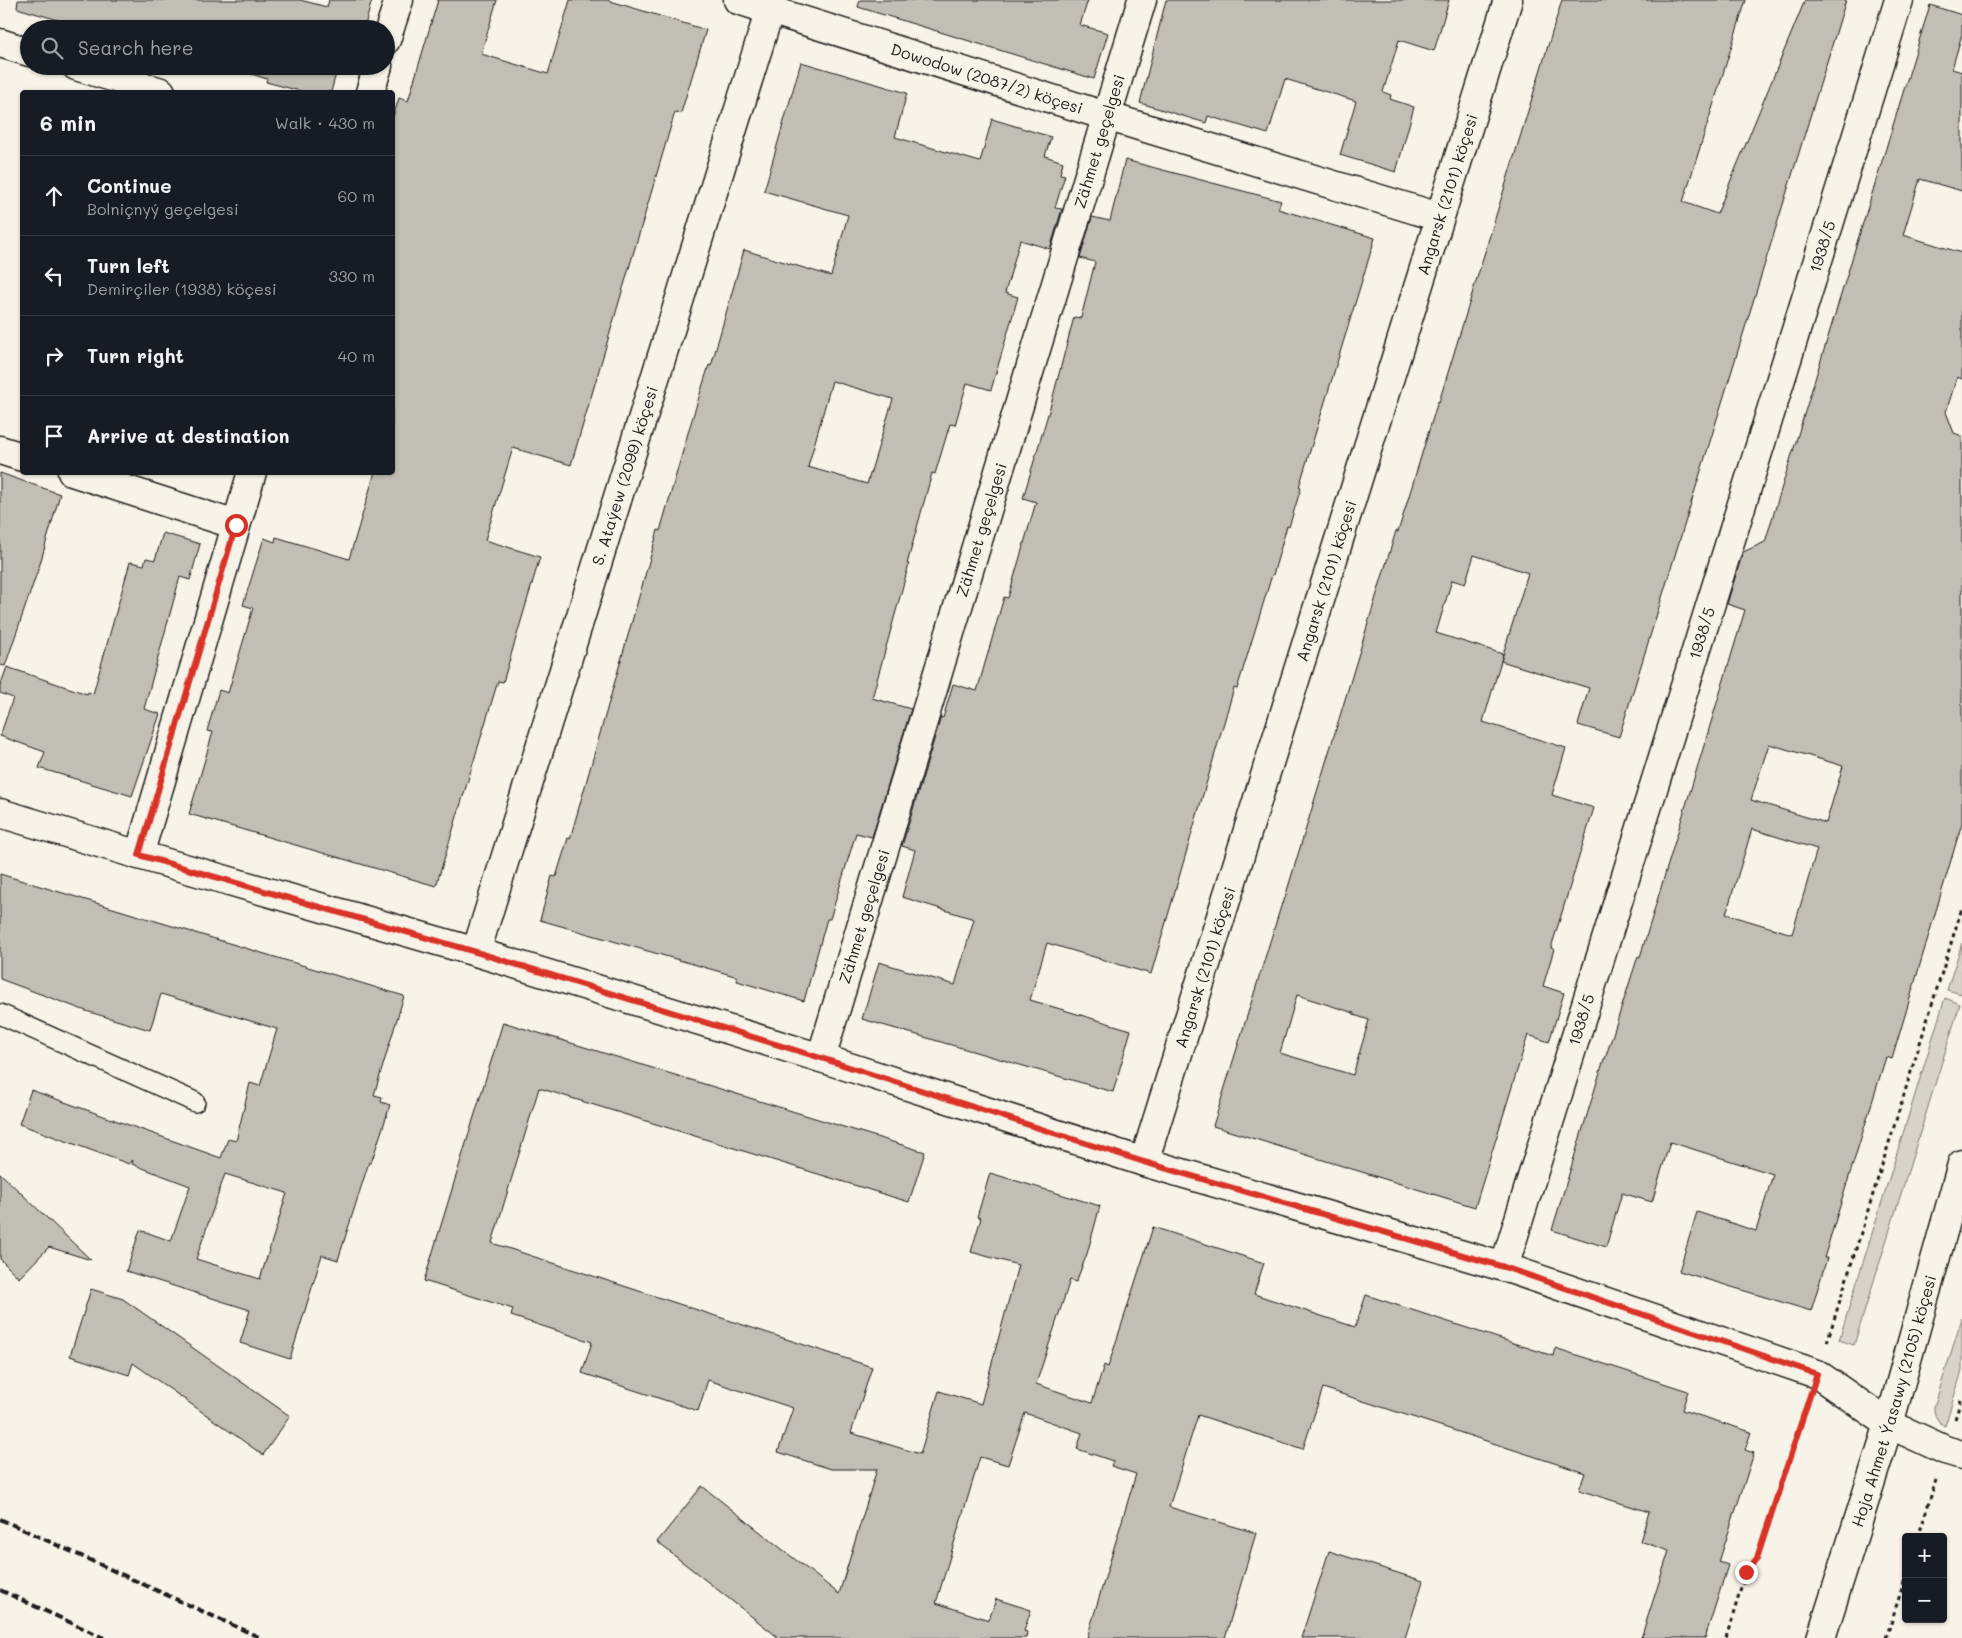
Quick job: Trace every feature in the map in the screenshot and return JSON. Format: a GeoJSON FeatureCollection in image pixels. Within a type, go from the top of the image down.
{"type":"FeatureCollection","features":[{"type":"Feature","properties":{"kind":"street"},"geometry":{"type":"LineString","coordinates":[[392,20],[399,0]]}},
{"type":"Feature","properties":{"kind":"street","name":"Dowodow (2087/2) köçesi"},"geometry":{"type":"LineString","coordinates":[[738,0],[772,5],[1106,116],[1439,217]]}},
{"type":"Feature","properties":{"kind":"street","name":"Zähmet geçelgesi"},"geometry":{"type":"LineString","coordinates":[[821,1058],[1142,0]]}},
{"type":"Feature","properties":{"kind":"street","name":"Angarsk (2101) köçesi"},"geometry":{"type":"LineString","coordinates":[[1144,1162],[1508,0]]}},
{"type":"Feature","properties":{"kind":"street","name":"1938/5"},"geometry":{"type":"LineString","coordinates":[[1504,1267],[1899,0]]}},
{"type":"Feature","properties":{"kind":"street","name":"S. Ataýew (2099) köçesi"},"geometry":{"type":"LineString","coordinates":[[476,952],[772,5]]}},
{"type":"Feature","properties":{"kind":"street"},"geometry":{"type":"LineString","coordinates":[[0,43],[20,49]]}},
{"type":"Feature","properties":{"kind":"street"},"geometry":{"type":"LineString","coordinates":[[105,75],[154,90]]}},
{"type":"Feature","properties":{"kind":"street"},"geometry":{"type":"LineString","coordinates":[[371,90],[375,75]]}},
{"type":"Feature","properties":{"kind":"street"},"geometry":{"type":"LineString","coordinates":[[0,450],[20,456]]}},
{"type":"Feature","properties":{"kind":"street"},"geometry":{"type":"LineString","coordinates":[[81,475],[236,525]]}},
{"type":"Feature","properties":{"kind":"street"},"geometry":{"type":"LineString","coordinates":[[139,855],[251,475]]}},
{"type":"Feature","properties":{"kind":"street"},"geometry":{"type":"LineString","coordinates":[[0,813],[476,952],[821,1058],[1144,1162],[1504,1267],[1817,1374],[1890,1424],[1946,1450],[1962,1455]]}},
{"type":"Feature","properties":{"kind":"street","name":"Hoja Ahmet Ýasawy (2105) köçesi"},"geometry":{"type":"LineString","coordinates":[[1821,1638],[1890,1424],[1962,1164]]}},
{"type":"Feature","properties":{"kind":"lane"},"geometry":{"type":"LineString","coordinates":[[0,1014],[195,1102]]}},
{"type":"Feature","properties":{"kind":"path"},"geometry":{"type":"LineString","coordinates":[[1726,1638],[1746,1572],[1757,1558],[1817,1374],[1962,908]]}},
{"type":"Feature","properties":{"kind":"path"},"geometry":{"type":"LineString","coordinates":[[1886,1638],[1905,1578]]}},
{"type":"Feature","properties":{"kind":"shaded area"},"geometry":{"type":"Polygon","coordinates":[[[1962,943],[1962,994],[1947,990],[1962,943]]]}},
{"type":"Feature","properties":{"kind":"shaded area"},"geometry":{"type":"Polygon","coordinates":[[[1945,998],[1960,1004],[1854,1345],[1839,1340],[1945,998]]]}},
{"type":"Feature","properties":{"kind":"shaded area"},"geometry":{"type":"Polygon","coordinates":[[[1962,1318],[1962,1371],[1945,1426],[1936,1418],[1934,1407],[1962,1318]]]}},
{"type":"Feature","properties":{"kind":"building"},"geometry":{"type":"Polygon","coordinates":[[[18,0],[300,0],[327,7],[329,0],[372,0],[366,20],[58,20],[17,8],[18,0]]]}},
{"type":"Feature","properties":{"kind":"building"},"geometry":{"type":"Polygon","coordinates":[[[438,0],[497,0],[481,54],[548,74],[570,0],[607,0],[706,30],[681,113],[675,112],[571,465],[513,448],[485,540],[540,557],[503,682],[498,681],[436,886],[189,814],[213,732],[207,731],[219,690],[228,693],[253,608],[243,605],[264,538],[275,542],[276,537],[349,559],[374,475],[395,475],[395,111],[399,98],[408,101],[438,0]]]}},
{"type":"Feature","properties":{"kind":"building"},"geometry":{"type":"Polygon","coordinates":[[[860,0],[1088,0],[1080,25],[1108,33],[1094,79],[858,7],[860,0]]]}},
{"type":"Feature","properties":{"kind":"building"},"geometry":{"type":"Polygon","coordinates":[[[1166,0],[1449,0],[1434,51],[1399,40],[1383,92],[1391,95],[1390,99],[1414,107],[1396,172],[1340,155],[1356,101],[1285,79],[1268,134],[1208,116],[1206,123],[1140,103],[1166,0]]]}},
{"type":"Feature","properties":{"kind":"building"},"geometry":{"type":"Polygon","coordinates":[[[1562,0],[1746,0],[1683,202],[1717,214],[1805,0],[1846,0],[1619,737],[1578,725],[1589,688],[1501,661],[1528,573],[1474,555],[1465,584],[1452,580],[1436,633],[1503,654],[1483,722],[1566,748],[1552,795],[1594,808],[1551,948],[1554,949],[1543,986],[1564,993],[1549,1042],[1528,1035],[1475,1207],[1213,1126],[1283,904],[1396,531],[1398,532],[1562,0]],[[1297,995],[1280,1053],[1353,1075],[1369,1020],[1354,1015],[1354,1013],[1297,995]]]}},
{"type":"Feature","properties":{"kind":"building"},"geometry":{"type":"Polygon","coordinates":[[[1930,5],[1962,15],[1962,34],[1952,69],[1962,72],[1962,191],[1920,179],[1903,235],[1962,253],[1962,379],[1957,377],[1946,412],[1954,433],[1962,436],[1962,823],[1892,1059],[1886,1057],[1824,1258],[1827,1258],[1811,1311],[1679,1271],[1697,1212],[1756,1231],[1773,1174],[1670,1142],[1652,1202],[1622,1193],[1606,1247],[1552,1230],[1604,1059],[1638,956],[1640,957],[1745,610],[1727,604],[1743,552],[1765,542],[1930,5]],[[1769,744],[1751,800],[1826,823],[1843,766],[1769,744]],[[1752,829],[1726,914],[1792,934],[1817,849],[1752,829]]]}},
{"type":"Feature","properties":{"kind":"building"},"geometry":{"type":"Polygon","coordinates":[[[801,62],[907,93],[895,137],[980,162],[992,119],[1051,137],[1045,156],[1063,162],[1060,174],[1065,175],[1055,208],[1062,209],[1050,249],[1020,240],[1005,293],[1018,297],[991,390],[967,383],[955,425],[950,424],[935,474],[932,473],[872,698],[911,709],[872,837],[856,833],[830,919],[827,919],[804,1001],[737,981],[738,977],[540,920],[552,876],[556,877],[568,838],[570,839],[658,530],[660,531],[709,365],[711,366],[744,250],[831,276],[848,215],[764,191],[801,62]],[[832,381],[808,467],[867,484],[893,399],[832,381]]]}},
{"type":"Feature","properties":{"kind":"building"},"geometry":{"type":"Polygon","coordinates":[[[255,75],[336,75],[332,90],[296,90],[266,82],[267,79],[255,75]]]}},
{"type":"Feature","properties":{"kind":"building"},"geometry":{"type":"Polygon","coordinates":[[[1125,160],[1281,201],[1278,209],[1375,238],[1299,487],[1301,488],[1289,527],[1287,526],[1237,689],[1234,688],[1151,974],[1047,943],[1030,1000],[1131,1030],[1113,1092],[862,1019],[879,962],[955,985],[974,919],[902,897],[915,850],[902,846],[941,717],[943,718],[953,684],[977,691],[1004,597],[1008,598],[1036,502],[1023,498],[1074,317],[1081,318],[1095,262],[1080,258],[1092,217],[1110,221],[1125,160]]]}},
{"type":"Feature","properties":{"kind":"building"},"geometry":{"type":"Polygon","coordinates":[[[0,473],[60,494],[40,564],[5,666],[0,665],[0,473]]]}},
{"type":"Feature","properties":{"kind":"building"},"geometry":{"type":"Polygon","coordinates":[[[163,533],[200,544],[190,580],[180,577],[144,709],[160,714],[132,796],[39,768],[45,752],[0,736],[13,698],[0,693],[0,686],[7,667],[87,694],[88,692],[93,694],[130,562],[144,565],[146,558],[155,560],[163,533]]]}},
{"type":"Feature","properties":{"kind":"building"},"geometry":{"type":"Polygon","coordinates":[[[0,874],[404,996],[374,1095],[382,1097],[381,1102],[390,1105],[385,1121],[371,1163],[369,1162],[338,1260],[322,1255],[290,1359],[240,1343],[250,1310],[126,1271],[140,1230],[171,1241],[190,1186],[132,1164],[133,1160],[129,1164],[19,1124],[31,1090],[221,1158],[228,1139],[236,1141],[250,1083],[260,1086],[277,1029],[161,994],[150,1030],[86,1011],[0,979],[0,874]],[[225,1174],[196,1259],[260,1279],[287,1193],[225,1174]]]}},
{"type":"Feature","properties":{"kind":"building"},"geometry":{"type":"Polygon","coordinates":[[[503,1022],[925,1152],[909,1202],[539,1088],[492,1243],[872,1367],[851,1433],[920,1454],[939,1391],[981,1404],[1018,1265],[971,1252],[981,1218],[977,1217],[990,1173],[1100,1206],[1087,1254],[1076,1282],[1070,1280],[1036,1384],[1092,1403],[1104,1365],[1108,1367],[1153,1227],[1264,1263],[1254,1294],[1355,1327],[1366,1295],[1553,1356],[1555,1348],[1688,1391],[1682,1410],[1751,1432],[1745,1450],[1754,1453],[1719,1562],[1728,1565],[1705,1638],[1641,1638],[1669,1551],[1640,1541],[1649,1512],[1579,1490],[1585,1473],[1323,1388],[1303,1449],[1198,1415],[1169,1507],[1256,1533],[1225,1638],[1087,1638],[1136,1474],[1111,1466],[1113,1461],[1077,1449],[1082,1433],[1025,1413],[1008,1465],[980,1457],[936,1603],[989,1620],[996,1599],[1031,1610],[1024,1631],[1027,1632],[1026,1638],[779,1638],[657,1542],[702,1486],[839,1594],[877,1469],[831,1469],[778,1452],[793,1408],[708,1380],[698,1411],[582,1373],[592,1342],[511,1316],[513,1309],[424,1281],[503,1022]]]}},
{"type":"Feature","properties":{"kind":"building"},"geometry":{"type":"Polygon","coordinates":[[[0,1173],[91,1260],[49,1247],[19,1278],[0,1259],[0,1173]]]}},
{"type":"Feature","properties":{"kind":"building"},"geometry":{"type":"Polygon","coordinates":[[[91,1289],[123,1299],[290,1416],[263,1455],[133,1363],[129,1375],[70,1356],[91,1289]]]}},
{"type":"Feature","properties":{"kind":"building"},"geometry":{"type":"Polygon","coordinates":[[[1329,1551],[1423,1581],[1405,1638],[1301,1638],[1329,1551]]]}},
{"type":"Feature","properties":{"kind":"railway"},"geometry":{"type":"LineString","coordinates":[[0,1519],[261,1638]]}},
{"type":"Feature","properties":{"kind":"railway"},"geometry":{"type":"LineString","coordinates":[[0,1590],[104,1638]]}},
{"type":"Feature","properties":{"kind":"route"},"geometry":{"type":"LineString","coordinates":[[236,525],[139,855],[476,952],[821,1058],[1144,1162],[1504,1267],[1817,1374],[1757,1558],[1746,1572]]}}]}
